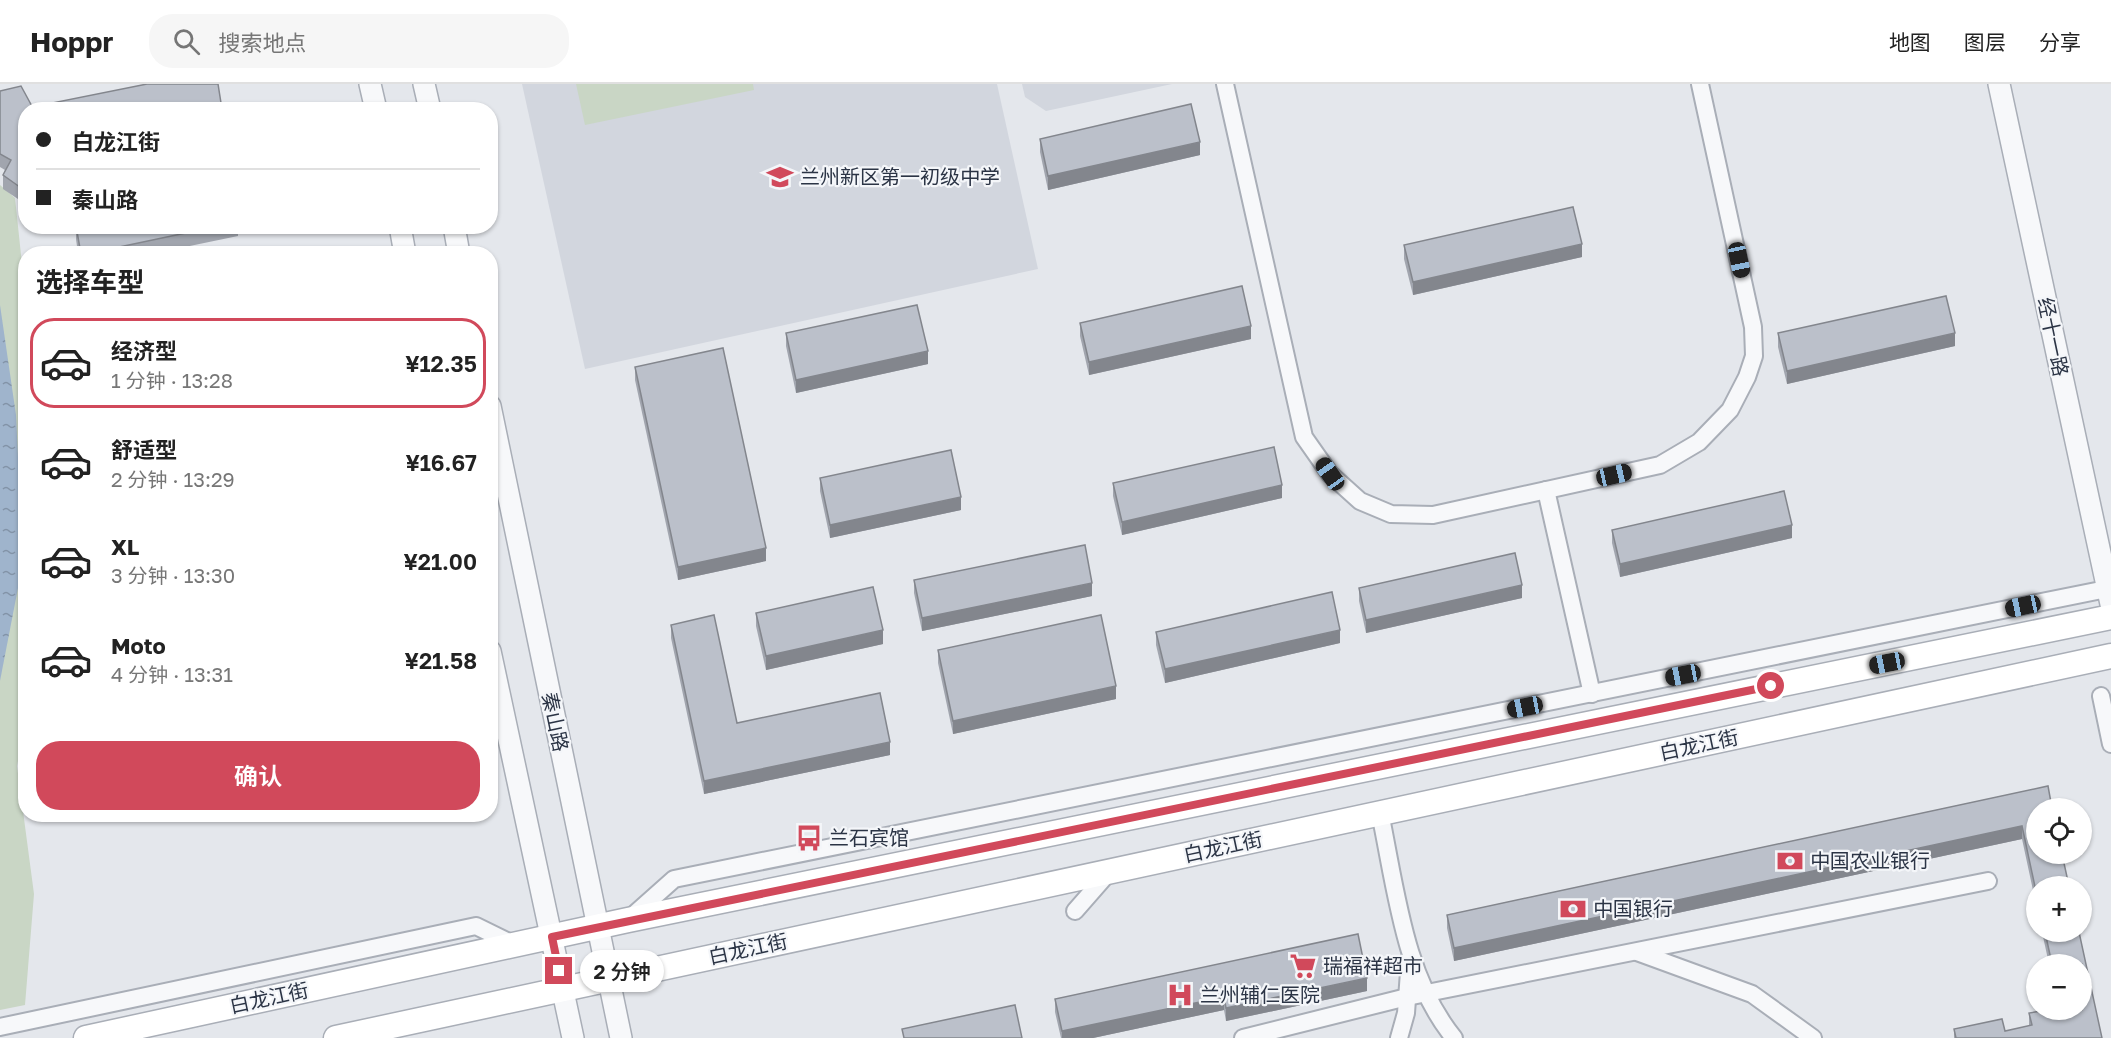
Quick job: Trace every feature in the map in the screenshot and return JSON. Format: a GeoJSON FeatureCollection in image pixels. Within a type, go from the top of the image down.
{"type":"FeatureCollection","features":[{"type":"Feature","properties":{"kind":"main road","name":"白龙江街"},"geometry":{"type":"LineString","coordinates":[[86,1038],[628,920],[2111,617]]}},
{"type":"Feature","properties":{"kind":"main road","name":"白龙江街"},"geometry":{"type":"LineString","coordinates":[[336,1038],[2111,656]]}},
{"type":"Feature","properties":{"kind":"street"},"geometry":{"type":"LineString","coordinates":[[370,84],[373,102]]}},
{"type":"Feature","properties":{"kind":"street"},"geometry":{"type":"LineString","coordinates":[[424,84],[428,102]]}},
{"type":"Feature","properties":{"kind":"street"},"geometry":{"type":"LineString","coordinates":[[1225,84],[1304,437],[1330,474],[1360,501],[1391,514],[1433,515],[1660,465],[1699,442],[1730,410],[1747,377],[1754,356],[1753,327],[1700,84]]}},
{"type":"Feature","properties":{"kind":"street","name":"经十一路"},"geometry":{"type":"LineString","coordinates":[[2000,84],[2110,594]]}},
{"type":"Feature","properties":{"kind":"street","name":"秦山路"},"geometry":{"type":"LineString","coordinates":[[498,445],[621,1038]]}},
{"type":"Feature","properties":{"kind":"street"},"geometry":{"type":"LineString","coordinates":[[1546,490],[1592,693]]}},
{"type":"Feature","properties":{"kind":"street","name":"白龙江街"},"geometry":{"type":"LineString","coordinates":[[628,920],[674,879],[1592,693],[2110,594]]}},
{"type":"Feature","properties":{"kind":"street"},"geometry":{"type":"LineString","coordinates":[[498,688],[573,1038]]}},
{"type":"Feature","properties":{"kind":"street"},"geometry":{"type":"LineString","coordinates":[[2101,696],[2111,744]]}},
{"type":"Feature","properties":{"kind":"street"},"geometry":{"type":"LineString","coordinates":[[1380,813],[1411,955],[1437,1017],[1454,1038]]}},
{"type":"Feature","properties":{"kind":"street"},"geometry":{"type":"LineString","coordinates":[[1075,911],[1110,871]]}},
{"type":"Feature","properties":{"kind":"street"},"geometry":{"type":"LineString","coordinates":[[1243,1038],[1407,997],[1988,881]]}},
{"type":"Feature","properties":{"kind":"street"},"geometry":{"type":"LineString","coordinates":[[0,1027],[476,926],[515,945]]}},
{"type":"Feature","properties":{"kind":"street"},"geometry":{"type":"LineString","coordinates":[[1636,952],[1752,994],[1813,1038]]}},
{"type":"Feature","properties":{"kind":"street"},"geometry":{"type":"LineString","coordinates":[[1399,1038],[1407,997],[1411,955]]}},
{"type":"Feature","properties":{"kind":"shaded area","name":"兰州新区第一初级中学"},"geometry":{"type":"Polygon","coordinates":[[[522,84],[997,84],[1038,269],[585,369],[522,84]]]}},
{"type":"Feature","properties":{"kind":"shaded area"},"geometry":{"type":"Polygon","coordinates":[[[1022,84],[1172,84],[1046,111],[1025,97],[1022,84]]]}},
{"type":"Feature","properties":{"kind":"green space"},"geometry":{"type":"Polygon","coordinates":[[[576,84],[753,84],[754,90],[585,125],[576,84]]]}},
{"type":"Feature","properties":{"kind":"green space"},"geometry":{"type":"Polygon","coordinates":[[[0,185],[15,198],[20,246],[18,246],[18,822],[24,822],[34,894],[25,1005],[0,1010],[0,185]]]}},
{"type":"Feature","properties":{"kind":"water"},"geometry":{"type":"Polygon","coordinates":[[[0,305],[16,415],[18,588],[0,681],[0,305]]]}},
{"type":"Feature","properties":{"kind":"building"},"geometry":{"type":"Polygon","coordinates":[[[147,84],[218,84],[221,102],[57,102],[147,84]]]}},
{"type":"Feature","properties":{"kind":"building"},"geometry":{"type":"Polygon","coordinates":[[[21,86],[30,102],[18,102],[18,186],[3,175],[11,160],[0,154],[0,91],[21,86]]]}},
{"type":"Feature","properties":{"kind":"building"},"geometry":{"type":"Polygon","coordinates":[[[1191,104],[1200,142],[1048,176],[1040,139],[1191,104]]]}},
{"type":"Feature","properties":{"kind":"building"},"geometry":{"type":"Polygon","coordinates":[[[1573,207],[1582,244],[1413,282],[1404,245],[1573,207]]]}},
{"type":"Feature","properties":{"kind":"building"},"geometry":{"type":"Polygon","coordinates":[[[77,234],[181,234],[124,246],[80,246],[77,234]]]}},
{"type":"Feature","properties":{"kind":"building"},"geometry":{"type":"Polygon","coordinates":[[[1242,286],[1251,326],[1089,362],[1080,323],[1242,286]]]}},
{"type":"Feature","properties":{"kind":"building"},"geometry":{"type":"Polygon","coordinates":[[[1946,296],[1955,333],[1787,371],[1778,333],[1946,296]]]}},
{"type":"Feature","properties":{"kind":"building"},"geometry":{"type":"Polygon","coordinates":[[[917,305],[928,351],[796,380],[786,333],[917,305]]]}},
{"type":"Feature","properties":{"kind":"building"},"geometry":{"type":"Polygon","coordinates":[[[723,348],[766,548],[678,567],[635,367],[723,348]]]}},
{"type":"Feature","properties":{"kind":"building"},"geometry":{"type":"Polygon","coordinates":[[[1274,447],[1282,485],[1122,522],[1113,483],[1274,447]]]}},
{"type":"Feature","properties":{"kind":"building"},"geometry":{"type":"Polygon","coordinates":[[[951,450],[961,497],[830,525],[820,478],[951,450]]]}},
{"type":"Feature","properties":{"kind":"building"},"geometry":{"type":"Polygon","coordinates":[[[1784,491],[1792,525],[1620,564],[1612,530],[1784,491]]]}},
{"type":"Feature","properties":{"kind":"building"},"geometry":{"type":"Polygon","coordinates":[[[1085,545],[1092,583],[922,618],[914,580],[1085,545]]]}},
{"type":"Feature","properties":{"kind":"building"},"geometry":{"type":"Polygon","coordinates":[[[1515,553],[1522,585],[1366,620],[1359,588],[1515,553]]]}},
{"type":"Feature","properties":{"kind":"building"},"geometry":{"type":"Polygon","coordinates":[[[873,587],[883,630],[766,656],[756,613],[873,587]]]}},
{"type":"Feature","properties":{"kind":"building"},"geometry":{"type":"Polygon","coordinates":[[[1332,592],[1340,630],[1165,669],[1156,632],[1332,592]]]}},
{"type":"Feature","properties":{"kind":"building"},"geometry":{"type":"Polygon","coordinates":[[[714,615],[737,723],[880,693],[890,742],[704,781],[671,625],[714,615]]]}},
{"type":"Feature","properties":{"kind":"building"},"geometry":{"type":"Polygon","coordinates":[[[1101,615],[1116,686],[953,721],[938,650],[1101,615]]]}},
{"type":"Feature","properties":{"kind":"building"},"geometry":{"type":"Polygon","coordinates":[[[2048,786],[2050,798],[2026,798],[2026,845],[2022,826],[1454,948],[1447,915],[2048,786]]]}},
{"type":"Feature","properties":{"kind":"building"},"geometry":{"type":"Polygon","coordinates":[[[2030,864],[2064,864],[2067,876],[2033,876],[2030,864]]]}},
{"type":"Feature","properties":{"kind":"building"},"geometry":{"type":"Polygon","coordinates":[[[1358,934],[1367,978],[1226,1008],[1224,997],[1062,1031],[1055,999],[1358,934]]]}},
{"type":"Feature","properties":{"kind":"building"},"geometry":{"type":"Polygon","coordinates":[[[2047,942],[2081,942],[2084,954],[2050,954],[2047,942]]]}},
{"type":"Feature","properties":{"kind":"building"},"geometry":{"type":"Polygon","coordinates":[[[2092,992],[2102,1038],[1956,1038],[1954,1029],[2002,1019],[2005,1031],[2032,1025],[2031,1020],[2092,1020],[2092,992]]]}},
{"type":"Feature","properties":{"kind":"building"},"geometry":{"type":"Polygon","coordinates":[[[1015,1005],[1022,1038],[904,1038],[902,1029],[1015,1005]]]}},
{"type":"Feature","properties":{"kind":"place","name":"兰州新区第一初级中学"},"geometry":{"type":"Point","coordinates":[780,177]}},
{"type":"Feature","properties":{"kind":"place","name":"兰石宾馆"},"geometry":{"type":"Point","coordinates":[809,838]}},
{"type":"Feature","properties":{"kind":"place","name":"中国农业银行"},"geometry":{"type":"Point","coordinates":[1790,861]}},
{"type":"Feature","properties":{"kind":"place","name":"中国银行"},"geometry":{"type":"Point","coordinates":[1573,909]}},
{"type":"Feature","properties":{"kind":"place","name":"瑞福祥超市"},"geometry":{"type":"Point","coordinates":[1303,966]}},
{"type":"Feature","properties":{"kind":"place","name":"兰州辅仁医院"},"geometry":{"type":"Point","coordinates":[1180,995]}},
{"type":"Feature","properties":{"kind":"route"},"geometry":{"type":"LineString","coordinates":[[559,971],[552,937],[1771,686]]}}]}
